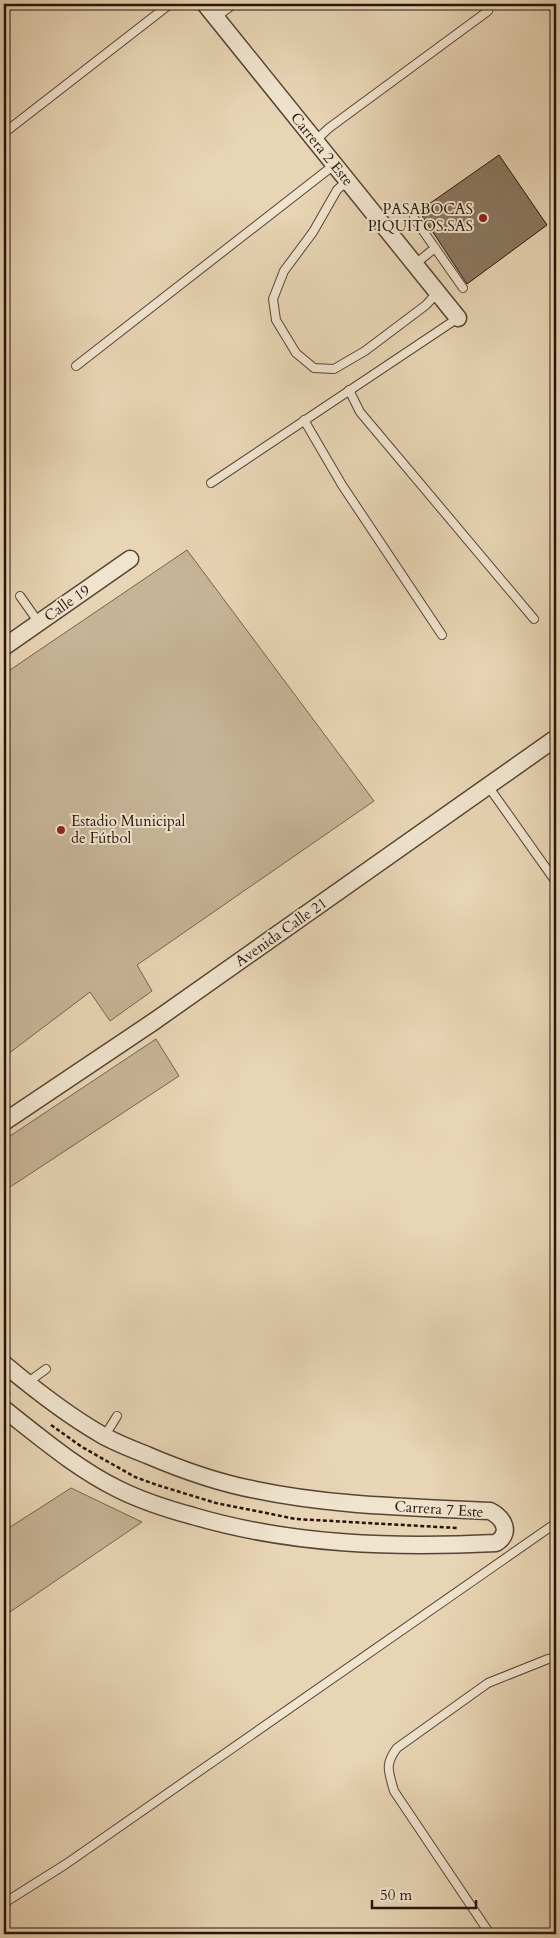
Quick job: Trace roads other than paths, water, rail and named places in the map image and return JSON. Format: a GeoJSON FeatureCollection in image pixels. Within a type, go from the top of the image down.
{"type":"FeatureCollection","features":[{"type":"Feature","properties":{"kind":"street","name":"Carrera 2 Este"},"geometry":{"type":"LineString","coordinates":[[205,4],[458,318]]}},
{"type":"Feature","properties":{"kind":"street","name":"Calle 19"},"geometry":{"type":"LineString","coordinates":[[4,647],[130,559]]}},
{"type":"Feature","properties":{"kind":"street","name":"Avenida Calle 21"},"geometry":{"type":"LineString","coordinates":[[4,1122],[156,1020],[556,738]]}},
{"type":"Feature","properties":{"kind":"street","name":"Carrera 7 Este"},"geometry":{"type":"LineString","coordinates":[[4,1364],[63,1412],[104,1437],[161,1461],[210,1478],[255,1490],[298,1497],[380,1505],[490,1511],[499,1516],[504,1524],[505,1533],[502,1540],[496,1543],[446,1546],[307,1540],[248,1531],[153,1505],[118,1489],[76,1465],[4,1409]]}},
{"type":"Feature","properties":{"kind":"lane"},"geometry":{"type":"LineString","coordinates":[[4,133],[170,4]]}},
{"type":"Feature","properties":{"kind":"lane"},"geometry":{"type":"LineString","coordinates":[[216,17],[234,4]]}},
{"type":"Feature","properties":{"kind":"lane"},"geometry":{"type":"LineString","coordinates":[[315,141],[329,128],[488,11]]}},
{"type":"Feature","properties":{"kind":"lane"},"geometry":{"type":"LineString","coordinates":[[76,366],[334,165]]}},
{"type":"Feature","properties":{"kind":"lane"},"geometry":{"type":"LineString","coordinates":[[347,180],[337,190],[313,232],[284,271],[273,298],[276,320],[296,354],[314,368],[334,369],[365,351],[426,305],[437,293]]}},
{"type":"Feature","properties":{"kind":"lane"},"geometry":{"type":"LineString","coordinates":[[414,218],[463,288]]}},
{"type":"Feature","properties":{"kind":"lane"},"geometry":{"type":"LineString","coordinates":[[414,264],[435,248]]}},
{"type":"Feature","properties":{"kind":"lane"},"geometry":{"type":"LineString","coordinates":[[210,483],[458,318]]}},
{"type":"Feature","properties":{"kind":"lane"},"geometry":{"type":"LineString","coordinates":[[349,390],[360,412],[534,619]]}},
{"type":"Feature","properties":{"kind":"lane"},"geometry":{"type":"LineString","coordinates":[[304,420],[342,485],[442,635]]}},
{"type":"Feature","properties":{"kind":"lane"},"geometry":{"type":"LineString","coordinates":[[20,596],[39,623]]}},
{"type":"Feature","properties":{"kind":"lane"},"geometry":{"type":"LineString","coordinates":[[488,786],[556,882]]}},
{"type":"Feature","properties":{"kind":"lane"},"geometry":{"type":"LineString","coordinates":[[27,1384],[46,1369]]}},
{"type":"Feature","properties":{"kind":"lane"},"geometry":{"type":"LineString","coordinates":[[104,1437],[118,1416]]}},
{"type":"Feature","properties":{"kind":"lane"},"geometry":{"type":"LineString","coordinates":[[4,1903],[66,1864],[556,1523]]}},
{"type":"Feature","properties":{"kind":"lane"},"geometry":{"type":"LineString","coordinates":[[490,1934],[394,1791],[389,1773],[389,1759],[397,1748],[488,1683],[548,1659],[556,1658]]}},
{"type":"Feature","properties":{"kind":"place","name":"PASABOCAS PIQUITOS.SAS"},"geometry":{"type":"Point","coordinates":[483,218]}},
{"type":"Feature","properties":{"kind":"place","name":"Estadio Municipal de Fútbol"},"geometry":{"type":"Point","coordinates":[61,830]}}]}
